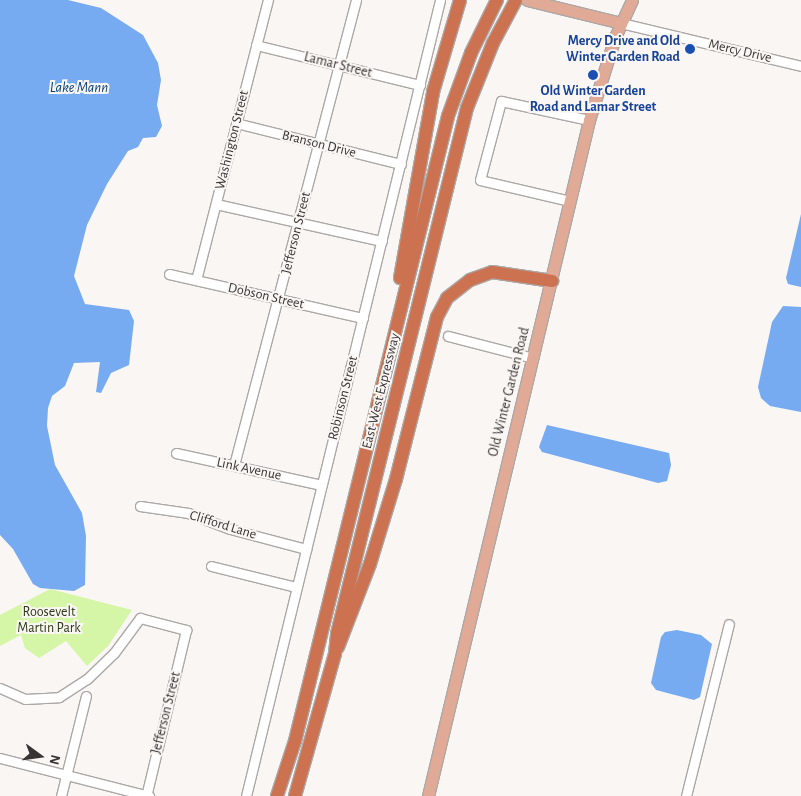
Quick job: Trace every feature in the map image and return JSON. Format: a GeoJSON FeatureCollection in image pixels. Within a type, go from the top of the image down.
{"type":"FeatureCollection","features":[{"type":"Feature","properties":{"kind":"highway"},"geometry":{"type":"LineString","coordinates":[[354,502],[403,262],[433,92],[460,0]]}},
{"type":"Feature","properties":{"kind":"highway","name":"East-West Expressway"},"geometry":{"type":"LineString","coordinates":[[277,796],[295,741],[448,116],[486,22],[497,0]]}},
{"type":"Feature","properties":{"kind":"highway","name":"East-West Expressway"},"geometry":{"type":"LineString","coordinates":[[295,796],[335,654],[336,634],[466,108],[502,24],[516,0]]}},
{"type":"Feature","properties":{"kind":"highway"},"geometry":{"type":"LineString","coordinates":[[335,654],[344,637],[370,564],[396,479],[437,317],[447,298],[470,280],[492,272],[552,281]]}},
{"type":"Feature","properties":{"kind":"main road"},"geometry":{"type":"LineString","coordinates":[[527,0],[621,23]]}},
{"type":"Feature","properties":{"kind":"main road","name":"Old Winter Garden Road"},"geometry":{"type":"LineString","coordinates":[[428,796],[589,120],[621,23],[632,0]]}},
{"type":"Feature","properties":{"kind":"street","name":"Washington Street"},"geometry":{"type":"LineString","coordinates":[[196,280],[268,0]]}},
{"type":"Feature","properties":{"kind":"street","name":"Jefferson Street"},"geometry":{"type":"LineString","coordinates":[[234,465],[356,0]]}},
{"type":"Feature","properties":{"kind":"street","name":"Robinson Street"},"geometry":{"type":"LineString","coordinates":[[246,796],[440,0]]}},
{"type":"Feature","properties":{"kind":"street","name":"Mercy Drive"},"geometry":{"type":"LineString","coordinates":[[621,23],[801,66]]}},
{"type":"Feature","properties":{"kind":"street","name":"Lamar Street"},"geometry":{"type":"LineString","coordinates":[[256,45],[420,85]]}},
{"type":"Feature","properties":{"kind":"street"},"geometry":{"type":"LineString","coordinates":[[570,201],[480,180],[501,101],[589,120]]}},
{"type":"Feature","properties":{"kind":"street","name":"Branson Drive"},"geometry":{"type":"LineString","coordinates":[[236,123],[401,164]]}},
{"type":"Feature","properties":{"kind":"street"},"geometry":{"type":"LineString","coordinates":[[216,204],[382,241]]}},
{"type":"Feature","properties":{"kind":"street","name":"Dobson Street"},"geometry":{"type":"LineString","coordinates":[[169,274],[363,318]]}},
{"type":"Feature","properties":{"kind":"street"},"geometry":{"type":"LineString","coordinates":[[448,336],[533,358]]}},
{"type":"Feature","properties":{"kind":"street","name":"Link Avenue"},"geometry":{"type":"LineString","coordinates":[[176,453],[322,484]]}},
{"type":"Feature","properties":{"kind":"street","name":"Clifford Lane"},"geometry":{"type":"LineString","coordinates":[[140,506],[188,514],[230,529],[306,549]]}},
{"type":"Feature","properties":{"kind":"street"},"geometry":{"type":"LineString","coordinates":[[211,566],[296,587]]}},
{"type":"Feature","properties":{"kind":"street","name":"Jefferson Street"},"geometry":{"type":"LineString","coordinates":[[0,688],[25,700],[59,697],[87,679],[114,653],[140,618],[186,630],[147,796]]}},
{"type":"Feature","properties":{"kind":"street"},"geometry":{"type":"LineString","coordinates":[[686,796],[729,624]]}},
{"type":"Feature","properties":{"kind":"street"},"geometry":{"type":"LineString","coordinates":[[61,796],[86,696]]}},
{"type":"Feature","properties":{"kind":"street"},"geometry":{"type":"LineString","coordinates":[[0,758],[147,796]]}},
{"type":"Feature","properties":{"kind":"green space","name":"Roosevelt Martin Park"},"geometry":{"type":"Polygon","coordinates":[[[50,589],[132,610],[108,646],[87,666],[66,641],[39,658],[25,648],[21,635],[0,646],[0,615],[50,589]]]}},
{"type":"Feature","properties":{"kind":"water","name":"Lake Mann"},"geometry":{"type":"Polygon","coordinates":[[[0,0],[68,0],[101,8],[143,35],[158,63],[161,80],[157,105],[162,126],[156,137],[143,138],[138,147],[128,151],[107,184],[87,225],[74,276],[85,304],[129,310],[134,321],[129,365],[111,373],[101,393],[96,392],[100,362],[74,363],[65,386],[52,396],[48,408],[47,426],[55,465],[82,513],[86,536],[85,585],[74,591],[40,588],[33,584],[13,549],[0,535],[0,0]]]}},
{"type":"Feature","properties":{"kind":"water"},"geometry":{"type":"Polygon","coordinates":[[[801,214],[801,287],[788,284],[786,278],[801,214]]]}},
{"type":"Feature","properties":{"kind":"water"},"geometry":{"type":"Polygon","coordinates":[[[783,306],[801,307],[801,412],[770,406],[761,398],[758,387],[772,322],[783,306]]]}},
{"type":"Feature","properties":{"kind":"water"},"geometry":{"type":"Polygon","coordinates":[[[547,425],[669,453],[671,465],[667,481],[658,483],[542,452],[539,447],[547,425]]]}},
{"type":"Feature","properties":{"kind":"water"},"geometry":{"type":"Polygon","coordinates":[[[677,630],[701,635],[712,644],[700,697],[694,700],[656,690],[651,683],[661,637],[665,632],[677,630]]]}},
{"type":"Feature","properties":{"kind":"place","name":"Mercy Drive and Old Winter Garden Road"},"geometry":{"type":"Point","coordinates":[690,49]}},
{"type":"Feature","properties":{"kind":"place","name":"Old Winter Garden Road and Lamar Street"},"geometry":{"type":"Point","coordinates":[593,75]}}]}
